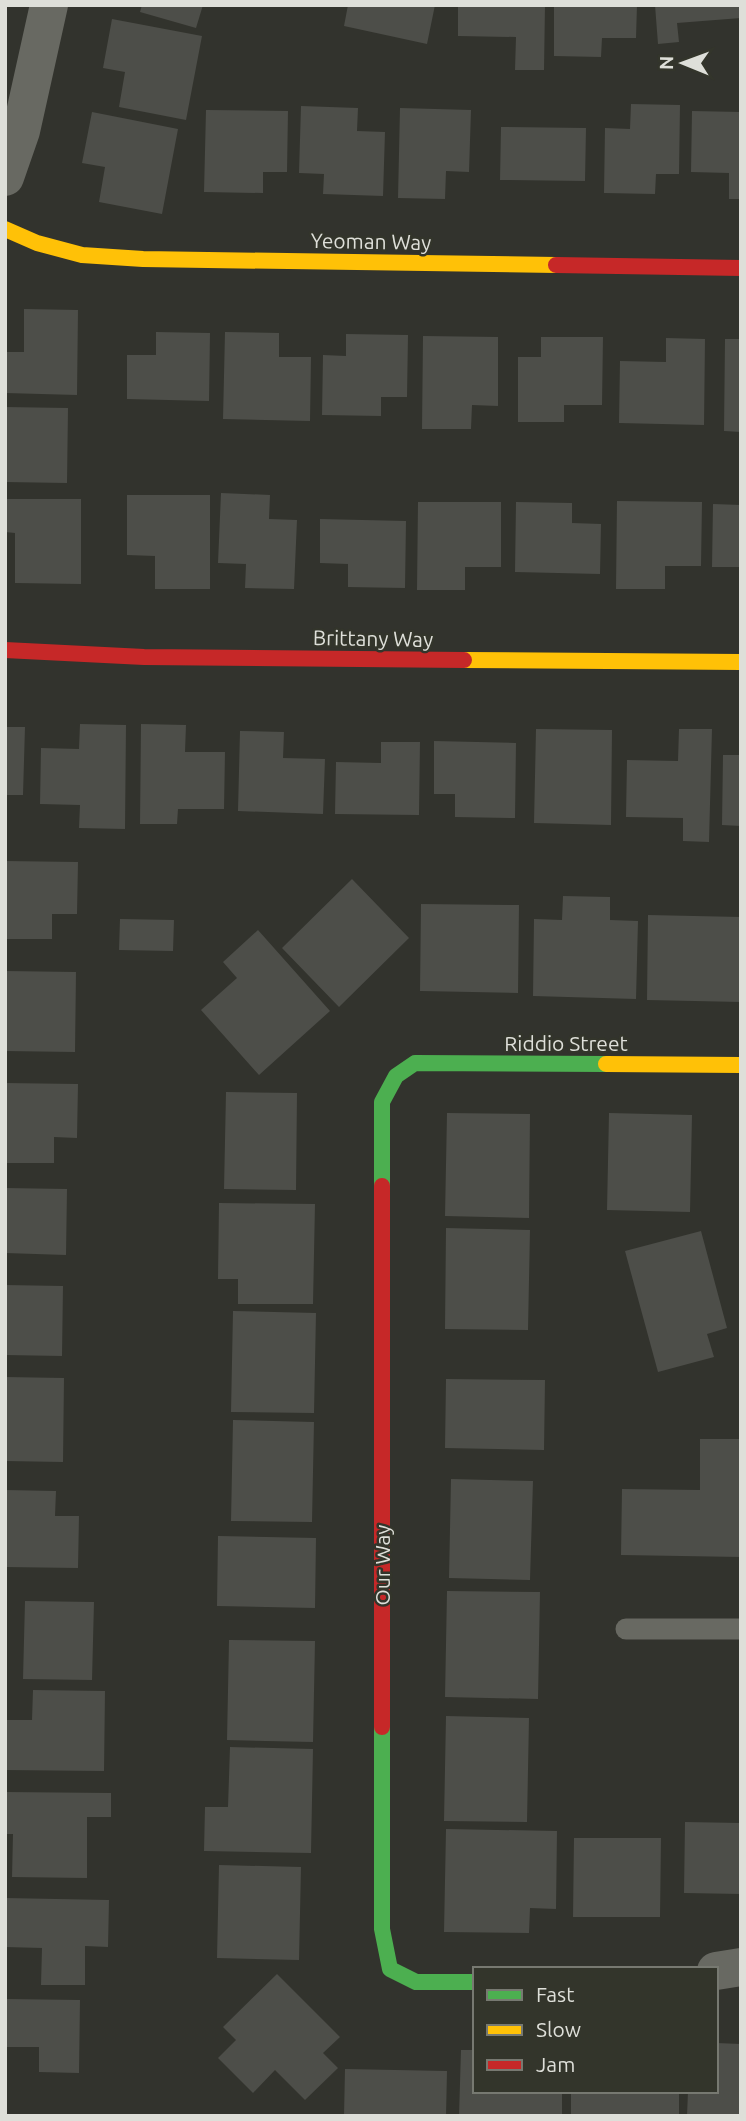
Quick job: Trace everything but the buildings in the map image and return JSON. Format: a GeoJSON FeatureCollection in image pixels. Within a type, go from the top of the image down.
{"type":"FeatureCollection","features":[{"type":"Feature","properties":{"kind":"street"},"geometry":{"type":"LineString","coordinates":[[5,177],[21,131],[49,5]]}},
{"type":"Feature","properties":{"kind":"street","name":"Yeoman Way"},"geometry":{"type":"LineString","coordinates":[[5,229],[37,243],[82,255],[143,259],[741,268]]}},
{"type":"Feature","properties":{"kind":"street","name":"Brittany Way"},"geometry":{"type":"LineString","coordinates":[[5,650],[144,657],[741,662]]}},
{"type":"Feature","properties":{"kind":"street","name":"Riddio Street"},"geometry":{"type":"LineString","coordinates":[[396,1076],[415,1063],[741,1065]]}},
{"type":"Feature","properties":{"kind":"street","name":"Our Way"},"geometry":{"type":"LineString","coordinates":[[396,1076],[382,1102],[382,1929],[390,1969],[416,1982],[473,1983]]}},
{"type":"Feature","properties":{"kind":"street"},"geometry":{"type":"LineString","coordinates":[[718,1971],[741,1966]]}},
{"type":"Feature","properties":{"kind":"lane"},"geometry":{"type":"LineString","coordinates":[[626,1629],[741,1629]]}},
{"type":"Feature","properties":{"kind":"traffic: fast"},"geometry":{"type":"LineString","coordinates":[[382,1186],[382,1102],[396,1076],[415,1063],[606,1064]]}},
{"type":"Feature","properties":{"kind":"traffic: fast"},"geometry":{"type":"LineString","coordinates":[[382,1727],[382,1929],[390,1969],[416,1982],[473,1982]]}},
{"type":"Feature","properties":{"kind":"traffic: slow"},"geometry":{"type":"LineString","coordinates":[[5,229],[37,243],[82,255],[143,259],[556,265]]}},
{"type":"Feature","properties":{"kind":"traffic: slow"},"geometry":{"type":"LineString","coordinates":[[464,660],[741,662]]}},
{"type":"Feature","properties":{"kind":"traffic: slow"},"geometry":{"type":"LineString","coordinates":[[606,1064],[741,1065]]}},
{"type":"Feature","properties":{"kind":"traffic: jam"},"geometry":{"type":"LineString","coordinates":[[556,265],[741,268]]}},
{"type":"Feature","properties":{"kind":"traffic: jam"},"geometry":{"type":"LineString","coordinates":[[5,650],[144,657],[464,660]]}},
{"type":"Feature","properties":{"kind":"traffic: jam"},"geometry":{"type":"LineString","coordinates":[[382,1186],[382,1727]]}}]}
